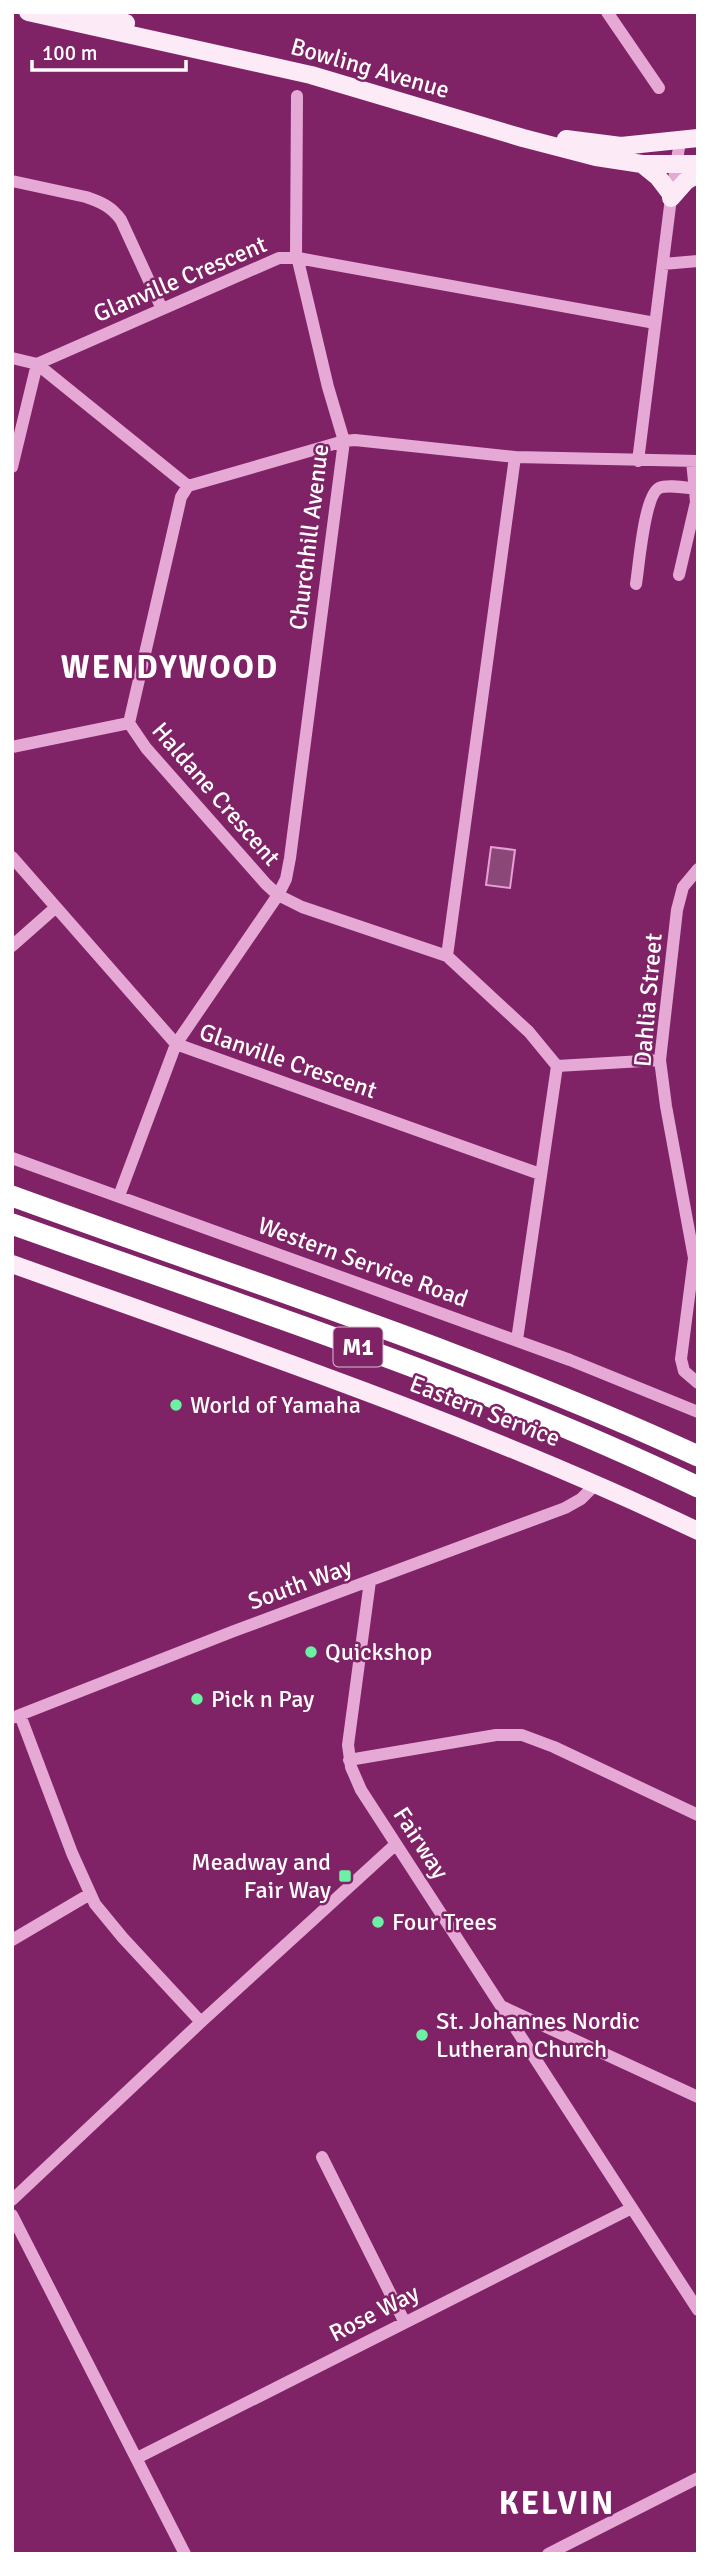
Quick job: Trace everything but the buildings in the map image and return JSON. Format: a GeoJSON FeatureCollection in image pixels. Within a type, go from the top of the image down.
{"type":"FeatureCollection","features":[{"type":"Feature","properties":{"kind":"highway","name":"M1"},"geometry":{"type":"LineString","coordinates":[[12,1196],[459,1356],[594,1409],[698,1456]]}},
{"type":"Feature","properties":{"kind":"highway","name":"M1"},"geometry":{"type":"LineString","coordinates":[[12,1224],[472,1390],[581,1434],[698,1487]]}},
{"type":"Feature","properties":{"kind":"main road","name":"Bowling Avenue"},"geometry":{"type":"LineString","coordinates":[[28,12],[125,23],[309,69],[525,130],[603,145],[640,145],[689,139]]}},
{"type":"Feature","properties":{"kind":"main road","name":"Bowling Avenue"},"geometry":{"type":"LineString","coordinates":[[86,12],[597,157],[642,164],[698,164]]}},
{"type":"Feature","properties":{"kind":"main road"},"geometry":{"type":"LineString","coordinates":[[642,164],[658,177],[671,196],[698,174]]}},
{"type":"Feature","properties":{"kind":"main road","name":"Eastern Service"},"geometry":{"type":"LineString","coordinates":[[12,1264],[469,1430],[597,1483],[698,1531]]}},
{"type":"Feature","properties":{"kind":"street"},"geometry":{"type":"LineString","coordinates":[[607,12],[659,88]]}},
{"type":"Feature","properties":{"kind":"street","name":"Churchhill Avenue"},"geometry":{"type":"LineString","coordinates":[[119,1196],[176,1044],[278,895],[286,879],[290,858],[344,441],[328,387],[298,258],[297,96]]}},
{"type":"Feature","properties":{"kind":"street"},"geometry":{"type":"LineString","coordinates":[[638,461],[671,196],[677,164],[689,139]]}},
{"type":"Feature","properties":{"kind":"street"},"geometry":{"type":"LineString","coordinates":[[12,181],[98,201],[115,212],[162,309]]}},
{"type":"Feature","properties":{"kind":"street","name":"Glanville Crescent"},"geometry":{"type":"LineString","coordinates":[[37,364],[275,260],[298,258],[655,323]]}},
{"type":"Feature","properties":{"kind":"street"},"geometry":{"type":"LineString","coordinates":[[663,264],[698,261]]}},
{"type":"Feature","properties":{"kind":"street"},"geometry":{"type":"LineString","coordinates":[[12,358],[37,364],[188,485],[344,441],[377,441],[515,457],[695,461],[696,502],[679,575]]}},
{"type":"Feature","properties":{"kind":"street"},"geometry":{"type":"LineString","coordinates":[[12,467],[37,364]]}},
{"type":"Feature","properties":{"kind":"street"},"geometry":{"type":"LineString","coordinates":[[447,956],[515,457]]}},
{"type":"Feature","properties":{"kind":"street","name":"Haldane Crescent"},"geometry":{"type":"LineString","coordinates":[[188,485],[178,510],[129,723],[208,821],[278,895],[302,907],[447,956],[529,1032],[556,1066]]}},
{"type":"Feature","properties":{"kind":"street"},"geometry":{"type":"LineString","coordinates":[[636,584],[651,498],[659,488],[664,487],[697,489]]}},
{"type":"Feature","properties":{"kind":"street"},"geometry":{"type":"LineString","coordinates":[[12,747],[129,723]]}},
{"type":"Feature","properties":{"kind":"street","name":"Glanville Crescent"},"geometry":{"type":"LineString","coordinates":[[12,857],[176,1044],[540,1174]]}},
{"type":"Feature","properties":{"kind":"street","name":"Dahlia Street"},"geometry":{"type":"LineString","coordinates":[[698,869],[683,887],[677,910],[660,1060],[666,1106],[696,1258],[681,1359],[684,1371],[698,1383]]}},
{"type":"Feature","properties":{"kind":"street"},"geometry":{"type":"LineString","coordinates":[[12,946],[55,908]]}},
{"type":"Feature","properties":{"kind":"street"},"geometry":{"type":"LineString","coordinates":[[517,1340],[556,1066],[660,1060]]}},
{"type":"Feature","properties":{"kind":"street","name":"Western Service Road"},"geometry":{"type":"LineString","coordinates":[[12,1158],[517,1340],[698,1412]]}},
{"type":"Feature","properties":{"kind":"street","name":"South Way"},"geometry":{"type":"LineString","coordinates":[[16,1716],[234,1631],[565,1508],[581,1499],[597,1483]]}},
{"type":"Feature","properties":{"kind":"street","name":"Fairway"},"geometry":{"type":"LineString","coordinates":[[370,1581],[349,1735],[349,1760],[361,1790],[698,2310]]}},
{"type":"Feature","properties":{"kind":"street"},"geometry":{"type":"LineString","coordinates":[[16,1716],[90,1894],[103,1916],[201,2022]]}},
{"type":"Feature","properties":{"kind":"street"},"geometry":{"type":"LineString","coordinates":[[349,1760],[496,1735],[522,1735],[554,1747],[698,1815]]}},
{"type":"Feature","properties":{"kind":"street"},"geometry":{"type":"LineString","coordinates":[[12,2200],[396,1844]]}},
{"type":"Feature","properties":{"kind":"street"},"geometry":{"type":"LineString","coordinates":[[12,1940],[90,1894]]}},
{"type":"Feature","properties":{"kind":"street"},"geometry":{"type":"LineString","coordinates":[[503,2007],[698,2097]]}},
{"type":"Feature","properties":{"kind":"street"},"geometry":{"type":"LineString","coordinates":[[322,2157],[404,2321]]}},
{"type":"Feature","properties":{"kind":"street","name":"Rose Way"},"geometry":{"type":"LineString","coordinates":[[137,2458],[632,2208]]}},
{"type":"Feature","properties":{"kind":"street"},"geometry":{"type":"LineString","coordinates":[[12,2215],[185,2554]]}},
{"type":"Feature","properties":{"kind":"street"},"geometry":{"type":"LineString","coordinates":[[548,2554],[698,2478]]}},
{"type":"Feature","properties":{"kind":"shaded area"},"geometry":{"type":"Polygon","coordinates":[[[491,847],[515,850],[510,888],[486,885],[491,847]]]}},
{"type":"Feature","properties":{"kind":"place","name":"World of Yamaha"},"geometry":{"type":"Point","coordinates":[176,1405]}},
{"type":"Feature","properties":{"kind":"place","name":"Quickshop"},"geometry":{"type":"Point","coordinates":[311,1652]}},
{"type":"Feature","properties":{"kind":"place","name":"Pick n Pay"},"geometry":{"type":"Point","coordinates":[197,1699]}},
{"type":"Feature","properties":{"kind":"place","name":"Meadway and Fair Way"},"geometry":{"type":"Point","coordinates":[345,1876]}},
{"type":"Feature","properties":{"kind":"place","name":"Four Trees"},"geometry":{"type":"Point","coordinates":[378,1922]}},
{"type":"Feature","properties":{"kind":"place","name":"St. Johannes Nordic Lutheran Church"},"geometry":{"type":"Point","coordinates":[422,2035]}},
{"type":"Feature","properties":{"kind":"district","name":"WENDYWOOD"},"geometry":{"type":"Point","coordinates":[170,667]}},
{"type":"Feature","properties":{"kind":"district","name":"KELVIN"},"geometry":{"type":"Point","coordinates":[557,2503]}}]}
